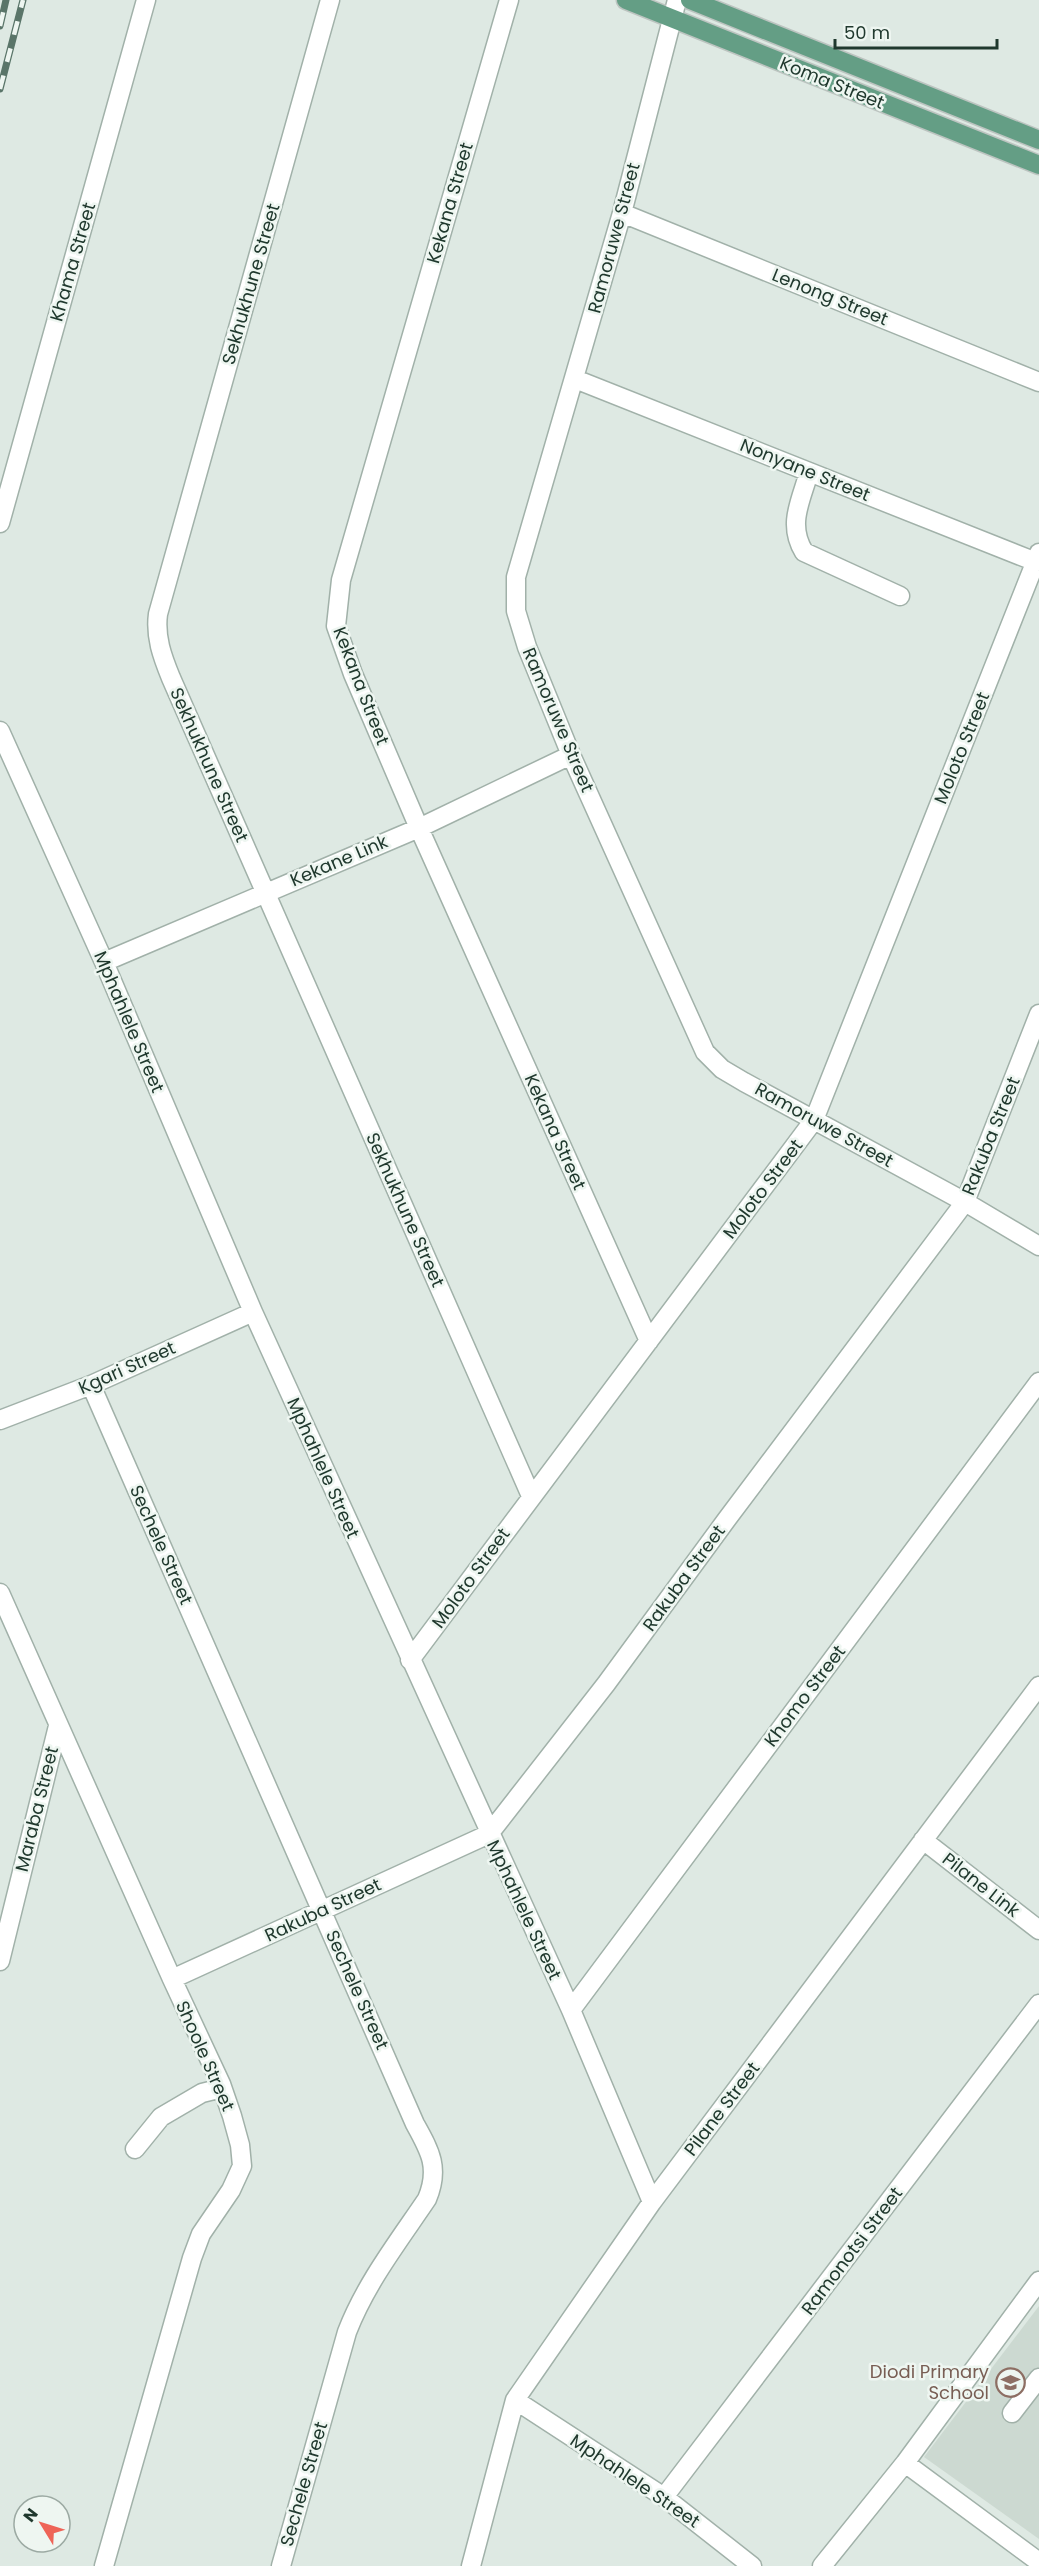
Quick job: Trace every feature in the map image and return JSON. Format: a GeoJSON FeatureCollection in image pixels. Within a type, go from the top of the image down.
{"type":"FeatureCollection","features":[{"type":"Feature","properties":{"kind":"main road","name":"Koma Street"},"geometry":{"type":"LineString","coordinates":[[626,0],[1039,165]]}},
{"type":"Feature","properties":{"kind":"main road","name":"Koma Street"},"geometry":{"type":"LineString","coordinates":[[690,0],[1039,140]]}},
{"type":"Feature","properties":{"kind":"street","name":"Khama Street"},"geometry":{"type":"LineString","coordinates":[[0,524],[146,0]]}},
{"type":"Feature","properties":{"kind":"street","name":"Sekhukhune Street"},"geometry":{"type":"LineString","coordinates":[[330,0],[156,627],[161,655],[531,1496]]}},
{"type":"Feature","properties":{"kind":"street","name":"Kekana Street"},"geometry":{"type":"LineString","coordinates":[[509,0],[341,580],[336,609],[336,626],[340,643],[419,828],[649,1341]]}},
{"type":"Feature","properties":{"kind":"street","name":"Ramoruwe Street"},"geometry":{"type":"LineString","coordinates":[[677,0],[622,213],[525,544],[514,594],[516,611],[526,647],[571,755],[705,1052],[722,1069],[965,1202],[1039,1246]]}},
{"type":"Feature","properties":{"kind":"street","name":"Lenong Street"},"geometry":{"type":"LineString","coordinates":[[622,213],[1039,382]]}},
{"type":"Feature","properties":{"kind":"street","name":"Nonyane Street"},"geometry":{"type":"LineString","coordinates":[[575,379],[810,472],[1037,557]]}},
{"type":"Feature","properties":{"kind":"street"},"geometry":{"type":"LineString","coordinates":[[810,472],[795,525],[796,538],[804,552],[900,596]]}},
{"type":"Feature","properties":{"kind":"street","name":"Moloto Street"},"geometry":{"type":"LineString","coordinates":[[410,1660],[814,1120],[1037,557]]}},
{"type":"Feature","properties":{"kind":"street","name":"Mphahlele Street"},"geometry":{"type":"LineString","coordinates":[[0,731],[104,962],[253,1312],[571,2010],[652,2202]]}},
{"type":"Feature","properties":{"kind":"street","name":"Kekane Link"},"geometry":{"type":"LineString","coordinates":[[104,962],[419,828],[571,755]]}},
{"type":"Feature","properties":{"kind":"street","name":"Rakuba Street"},"geometry":{"type":"LineString","coordinates":[[172,1979],[489,1834],[606,1684],[965,1202],[1039,1014]]}},
{"type":"Feature","properties":{"kind":"street","name":"Kgari Street"},"geometry":{"type":"LineString","coordinates":[[0,1420],[91,1385],[253,1312]]}},
{"type":"Feature","properties":{"kind":"street","name":"Khomo Street"},"geometry":{"type":"LineString","coordinates":[[571,2010],[1039,1382]]}},
{"type":"Feature","properties":{"kind":"street","name":"Sechele Street"},"geometry":{"type":"LineString","coordinates":[[91,1385],[415,2124],[429,2149],[433,2165],[434,2183],[427,2199],[366,2288],[355,2310],[281,2566]]}},
{"type":"Feature","properties":{"kind":"street","name":"Shoole Street"},"geometry":{"type":"LineString","coordinates":[[0,1593],[222,2088],[240,2145],[242,2166],[231,2190],[201,2234],[192,2258],[105,2566]]}},
{"type":"Feature","properties":{"kind":"street","name":"Pilane Street"},"geometry":{"type":"LineString","coordinates":[[471,2566],[515,2400],[652,2202],[1039,1686]]}},
{"type":"Feature","properties":{"kind":"street","name":"Maraba Street"},"geometry":{"type":"LineString","coordinates":[[0,1961],[58,1726]]}},
{"type":"Feature","properties":{"kind":"street","name":"Pilane Link"},"geometry":{"type":"LineString","coordinates":[[923,1840],[1039,1930]]}},
{"type":"Feature","properties":{"kind":"street","name":"Ramonotsi Street"},"geometry":{"type":"LineString","coordinates":[[664,2497],[1039,2004]]}},
{"type":"Feature","properties":{"kind":"street"},"geometry":{"type":"LineString","coordinates":[[135,2149],[161,2116],[202,2093],[222,2088]]}},
{"type":"Feature","properties":{"kind":"street"},"geometry":{"type":"LineString","coordinates":[[822,2566],[904,2463],[1039,2281]]}},
{"type":"Feature","properties":{"kind":"street"},"geometry":{"type":"LineString","coordinates":[[1012,2413],[1039,2378]]}},
{"type":"Feature","properties":{"kind":"street","name":"Mphahlele Street"},"geometry":{"type":"LineString","coordinates":[[515,2400],[664,2497],[752,2566]]}},
{"type":"Feature","properties":{"kind":"street"},"geometry":{"type":"LineString","coordinates":[[904,2463],[1039,2562]]}},
{"type":"Feature","properties":{"kind":"shaded area","name":"Diodi Primary School"},"geometry":{"type":"Polygon","coordinates":[[[1039,2306],[1039,2539],[924,2457],[1039,2306]]]}},
{"type":"Feature","properties":{"kind":"railway"},"geometry":{"type":"LineString","coordinates":[[0,26],[6,0]]}},
{"type":"Feature","properties":{"kind":"railway"},"geometry":{"type":"LineString","coordinates":[[0,89],[23,0]]}},
{"type":"Feature","properties":{"kind":"place","name":"Diodi Primary School"},"geometry":{"type":"Point","coordinates":[1010,2382]}}]}
